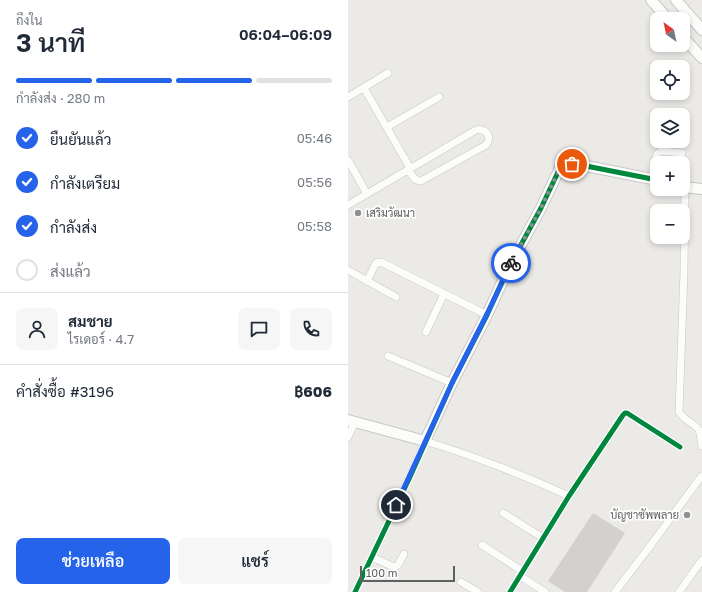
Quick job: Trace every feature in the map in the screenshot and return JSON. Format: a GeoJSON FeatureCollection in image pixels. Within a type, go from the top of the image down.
{"type":"FeatureCollection","features":[{"type":"Feature","properties":{"kind":"street"},"geometry":{"type":"LineString","coordinates":[[651,0],[662,12]]}},
{"type":"Feature","properties":{"kind":"street"},"geometry":{"type":"LineString","coordinates":[[676,0],[702,30]]}},
{"type":"Feature","properties":{"kind":"street"},"geometry":{"type":"LineString","coordinates":[[690,45],[702,58]]}},
{"type":"Feature","properties":{"kind":"street"},"geometry":{"type":"LineString","coordinates":[[348,97],[388,73]]}},
{"type":"Feature","properties":{"kind":"street"},"geometry":{"type":"LineString","coordinates":[[348,205],[409,169],[476,130],[484,130],[490,138],[486,145],[421,180],[414,180],[409,169],[387,127],[364,88]]}},
{"type":"Feature","properties":{"kind":"street"},"geometry":{"type":"LineString","coordinates":[[387,127],[439,97]]}},
{"type":"Feature","properties":{"kind":"street"},"geometry":{"type":"LineString","coordinates":[[657,156],[661,151],[682,153]]}},
{"type":"Feature","properties":{"kind":"street"},"geometry":{"type":"LineString","coordinates":[[348,160],[367,194]]}},
{"type":"Feature","properties":{"kind":"street"},"geometry":{"type":"LineString","coordinates":[[355,592],[452,383],[559,170],[567,165],[576,164],[650,178]]}},
{"type":"Feature","properties":{"kind":"street"},"geometry":{"type":"LineString","coordinates":[[690,188],[702,189]]}},
{"type":"Feature","properties":{"kind":"street"},"geometry":{"type":"LineString","coordinates":[[684,196],[684,271],[679,412],[686,420],[698,429],[700,432],[702,446]]}},
{"type":"Feature","properties":{"kind":"street"},"geometry":{"type":"LineString","coordinates":[[366,281],[376,263],[381,262],[487,314]]}},
{"type":"Feature","properties":{"kind":"street"},"geometry":{"type":"LineString","coordinates":[[348,270],[396,297]]}},
{"type":"Feature","properties":{"kind":"street"},"geometry":{"type":"LineString","coordinates":[[426,332],[444,294]]}},
{"type":"Feature","properties":{"kind":"street"},"geometry":{"type":"LineString","coordinates":[[388,356],[452,383]]}},
{"type":"Feature","properties":{"kind":"street"},"geometry":{"type":"LineString","coordinates":[[510,592],[569,496],[623,415],[626,413],[680,447]]}},
{"type":"Feature","properties":{"kind":"street"},"geometry":{"type":"LineString","coordinates":[[348,437],[352,421],[445,447],[500,467],[569,496]]}},
{"type":"Feature","properties":{"kind":"street"},"geometry":{"type":"LineString","coordinates":[[615,592],[702,476]]}},
{"type":"Feature","properties":{"kind":"street"},"geometry":{"type":"LineString","coordinates":[[503,513],[543,538]]}},
{"type":"Feature","properties":{"kind":"street"},"geometry":{"type":"LineString","coordinates":[[482,545],[545,592]]}},
{"type":"Feature","properties":{"kind":"street"},"geometry":{"type":"LineString","coordinates":[[372,557],[394,567],[398,565],[404,554]]}},
{"type":"Feature","properties":{"kind":"street"},"geometry":{"type":"LineString","coordinates":[[679,592],[702,560]]}},
{"type":"Feature","properties":{"kind":"street"},"geometry":{"type":"LineString","coordinates":[[461,582],[478,592]]}},
{"type":"Feature","properties":{"kind":"building"},"geometry":{"type":"Polygon","coordinates":[[[593,513],[625,533],[587,592],[565,592],[548,581],[593,513]]]}},
{"type":"Feature","properties":{"kind":"cycle path"},"geometry":{"type":"LineString","coordinates":[[355,592],[409,479],[452,383],[559,170],[567,165],[576,164],[650,179]]}},
{"type":"Feature","properties":{"kind":"cycle path"},"geometry":{"type":"LineString","coordinates":[[510,592],[569,496],[625,413],[680,447]]}},
{"type":"Feature","properties":{"kind":"way so far"},"geometry":{"type":"LineString","coordinates":[[511,263],[541,208],[559,170],[572,164]]}},
{"type":"Feature","properties":{"kind":"place","name":"เสริมวัฒนา"},"geometry":{"type":"Point","coordinates":[358,213]}},
{"type":"Feature","properties":{"kind":"place","name":"บัญชาซัพพลาย"},"geometry":{"type":"Point","coordinates":[687,515]}},
{"type":"Feature","properties":{"kind":"route"},"geometry":{"type":"LineString","coordinates":[[396,505],[452,383],[511,263]]}}]}
